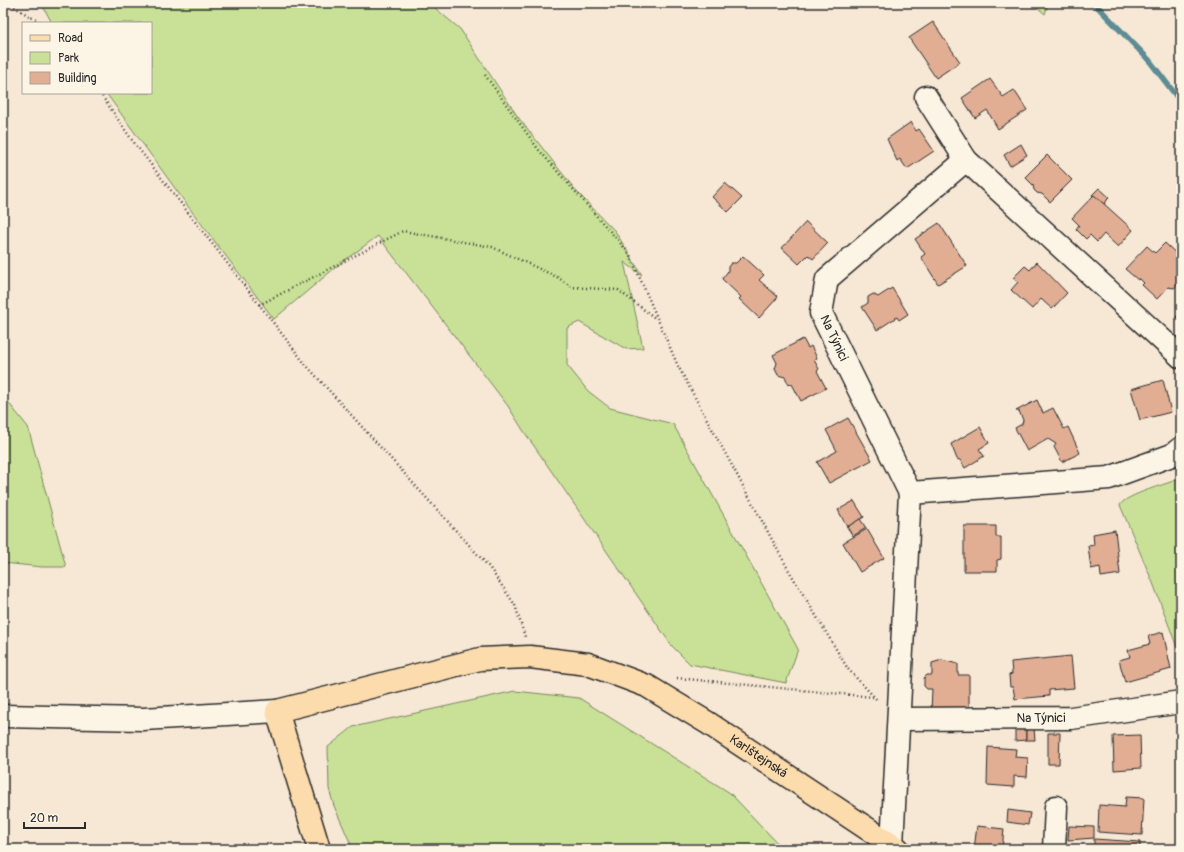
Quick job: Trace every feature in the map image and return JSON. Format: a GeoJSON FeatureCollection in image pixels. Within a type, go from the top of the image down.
{"type":"FeatureCollection","features":[{"type":"Feature","properties":{"kind":"main road","name":"Karlštejnská"},"geometry":{"type":"LineString","coordinates":[[277,711],[480,659],[530,657],[588,664],[613,672],[647,686],[708,723],[895,847]]}},
{"type":"Feature","properties":{"kind":"main road"},"geometry":{"type":"LineString","coordinates":[[277,711],[319,849]]}},
{"type":"Feature","properties":{"kind":"street"},"geometry":{"type":"LineString","coordinates":[[926,97],[966,160],[1181,356]]}},
{"type":"Feature","properties":{"kind":"street","name":"Na Týnici"},"geometry":{"type":"LineString","coordinates":[[895,847],[910,493],[821,313],[827,279],[966,160]]}},
{"type":"Feature","properties":{"kind":"street"},"geometry":{"type":"LineString","coordinates":[[910,493],[1109,478],[1172,455],[1181,448]]}},
{"type":"Feature","properties":{"kind":"street","name":"Na Týnici"},"geometry":{"type":"LineString","coordinates":[[900,719],[1071,718],[1181,702]]}},
{"type":"Feature","properties":{"kind":"street"},"geometry":{"type":"LineString","coordinates":[[3,716],[143,719],[277,711]]}},
{"type":"Feature","properties":{"kind":"street"},"geometry":{"type":"LineString","coordinates":[[1054,849],[1056,807]]}},
{"type":"Feature","properties":{"kind":"path"},"geometry":{"type":"LineString","coordinates":[[3,3],[39,22]]}},
{"type":"Feature","properties":{"kind":"path"},"geometry":{"type":"LineString","coordinates":[[485,75],[538,149],[629,253],[656,318],[692,394],[788,569],[848,669],[874,697],[900,719]]}},
{"type":"Feature","properties":{"kind":"path"},"geometry":{"type":"LineString","coordinates":[[101,94],[132,140],[306,365],[489,567],[515,605],[530,657]]}},
{"type":"Feature","properties":{"kind":"path"},"geometry":{"type":"LineString","coordinates":[[260,305],[403,231],[492,247],[557,277],[572,287],[618,290],[656,318]]}},
{"type":"Feature","properties":{"kind":"path"},"geometry":{"type":"LineString","coordinates":[[675,678],[874,697]]}},
{"type":"Feature","properties":{"kind":"green space"},"geometry":{"type":"Polygon","coordinates":[[[34,3],[429,3],[460,29],[518,117],[577,192],[615,231],[642,275],[624,262],[643,348],[626,349],[579,322],[567,328],[567,365],[588,391],[610,408],[673,424],[798,649],[786,683],[690,664],[672,646],[508,406],[378,236],[342,262],[274,319],[190,209],[107,94],[152,94],[152,22],[51,22],[44,8],[34,3]]]}},
{"type":"Feature","properties":{"kind":"green space"},"geometry":{"type":"Polygon","coordinates":[[[1032,3],[1048,3],[1045,14],[1032,3]]]}},
{"type":"Feature","properties":{"kind":"green space"},"geometry":{"type":"Polygon","coordinates":[[[3,396],[28,427],[66,567],[42,567],[3,563],[3,396]]]}},
{"type":"Feature","properties":{"kind":"green space"},"geometry":{"type":"Polygon","coordinates":[[[1181,478],[1181,658],[1153,583],[1120,505],[1124,501],[1139,493],[1181,478]]]}},
{"type":"Feature","properties":{"kind":"green space"},"geometry":{"type":"Polygon","coordinates":[[[515,691],[579,698],[730,793],[783,849],[353,849],[334,806],[329,789],[328,747],[353,727],[515,691]]]}},
{"type":"Feature","properties":{"kind":"building"},"geometry":{"type":"Polygon","coordinates":[[[933,22],[960,62],[936,78],[909,38],[933,22]]]}},
{"type":"Feature","properties":{"kind":"building"},"geometry":{"type":"Polygon","coordinates":[[[990,79],[1003,97],[1014,90],[1027,110],[998,129],[987,110],[975,118],[962,98],[990,79]]]}},
{"type":"Feature","properties":{"kind":"building"},"geometry":{"type":"Polygon","coordinates":[[[911,122],[916,131],[919,129],[934,151],[907,169],[900,159],[897,161],[887,139],[911,122]]]}},
{"type":"Feature","properties":{"kind":"building"},"geometry":{"type":"Polygon","coordinates":[[[1021,144],[1027,155],[1010,166],[1004,155],[1021,144]]]}},
{"type":"Feature","properties":{"kind":"building"},"geometry":{"type":"Polygon","coordinates":[[[1047,155],[1072,180],[1050,202],[1042,194],[1037,193],[1034,190],[1033,185],[1025,177],[1047,155]]]}},
{"type":"Feature","properties":{"kind":"building"},"geometry":{"type":"Polygon","coordinates":[[[725,183],[742,198],[728,212],[712,197],[725,183]]]}},
{"type":"Feature","properties":{"kind":"building"},"geometry":{"type":"Polygon","coordinates":[[[1099,188],[1109,197],[1104,205],[1092,195],[1099,188]]]}},
{"type":"Feature","properties":{"kind":"building"},"geometry":{"type":"Polygon","coordinates":[[[1094,195],[1133,230],[1118,247],[1104,234],[1097,242],[1090,235],[1086,239],[1076,229],[1079,225],[1072,218],[1094,195]]]}},
{"type":"Feature","properties":{"kind":"building"},"geometry":{"type":"Polygon","coordinates":[[[806,222],[828,243],[813,259],[808,255],[799,264],[782,248],[806,222]]]}},
{"type":"Feature","properties":{"kind":"building"},"geometry":{"type":"Polygon","coordinates":[[[939,223],[967,266],[938,284],[921,257],[925,254],[915,239],[939,223]]]}},
{"type":"Feature","properties":{"kind":"building"},"geometry":{"type":"Polygon","coordinates":[[[1165,243],[1181,258],[1181,282],[1174,288],[1168,287],[1157,299],[1142,285],[1144,283],[1139,278],[1138,280],[1125,269],[1147,246],[1155,253],[1165,243]]]}},
{"type":"Feature","properties":{"kind":"building"},"geometry":{"type":"Polygon","coordinates":[[[743,256],[764,275],[759,280],[778,297],[759,318],[739,299],[741,297],[722,279],[728,271],[728,267],[731,263],[736,263],[743,256]]]}},
{"type":"Feature","properties":{"kind":"building"},"geometry":{"type":"Polygon","coordinates":[[[1037,262],[1067,293],[1052,309],[1041,299],[1032,309],[1011,290],[1018,282],[1013,278],[1025,266],[1030,270],[1037,262]]]}},
{"type":"Feature","properties":{"kind":"building"},"geometry":{"type":"Polygon","coordinates":[[[892,288],[908,314],[899,320],[897,317],[877,330],[862,307],[868,303],[868,297],[873,294],[878,297],[892,288]]]}},
{"type":"Feature","properties":{"kind":"building"},"geometry":{"type":"Polygon","coordinates":[[[1181,312],[1181,322],[1176,317],[1181,312]]]}},
{"type":"Feature","properties":{"kind":"building"},"geometry":{"type":"Polygon","coordinates":[[[803,339],[808,348],[811,346],[817,358],[814,360],[819,369],[817,371],[826,388],[801,401],[792,384],[789,385],[785,377],[778,375],[775,369],[777,363],[773,355],[803,339]]]}},
{"type":"Feature","properties":{"kind":"building"},"geometry":{"type":"Polygon","coordinates":[[[1163,380],[1171,412],[1140,420],[1131,389],[1163,380]]]}},
{"type":"Feature","properties":{"kind":"building"},"geometry":{"type":"Polygon","coordinates":[[[1037,400],[1043,413],[1053,408],[1064,429],[1068,427],[1080,453],[1062,462],[1054,447],[1056,444],[1048,439],[1027,451],[1015,428],[1022,424],[1023,420],[1019,411],[1016,411],[1037,400]]]}},
{"type":"Feature","properties":{"kind":"building"},"geometry":{"type":"Polygon","coordinates":[[[848,418],[872,460],[829,483],[817,462],[837,451],[826,430],[848,418]]]}},
{"type":"Feature","properties":{"kind":"building"},"geometry":{"type":"Polygon","coordinates":[[[980,427],[989,443],[979,449],[984,456],[965,468],[960,460],[957,459],[951,444],[980,427]]]}},
{"type":"Feature","properties":{"kind":"building"},"geometry":{"type":"Polygon","coordinates":[[[854,501],[864,517],[847,527],[838,510],[854,501]]]}},
{"type":"Feature","properties":{"kind":"building"},"geometry":{"type":"Polygon","coordinates":[[[860,519],[866,528],[853,536],[847,527],[860,519]]]}},
{"type":"Feature","properties":{"kind":"building"},"geometry":{"type":"Polygon","coordinates":[[[964,526],[996,526],[996,537],[1001,537],[1001,559],[997,560],[997,571],[964,571],[964,526]]]}},
{"type":"Feature","properties":{"kind":"building"},"geometry":{"type":"Polygon","coordinates":[[[867,529],[884,558],[860,572],[843,543],[867,529]]]}},
{"type":"Feature","properties":{"kind":"building"},"geometry":{"type":"Polygon","coordinates":[[[1115,530],[1120,574],[1101,577],[1100,567],[1091,569],[1088,546],[1094,545],[1093,534],[1115,530]]]}},
{"type":"Feature","properties":{"kind":"building"},"geometry":{"type":"Polygon","coordinates":[[[1163,632],[1171,669],[1125,682],[1119,660],[1130,657],[1128,650],[1150,644],[1148,636],[1163,632]]]}},
{"type":"Feature","properties":{"kind":"building"},"geometry":{"type":"Polygon","coordinates":[[[1071,656],[1074,688],[1049,690],[1049,696],[1015,699],[1013,687],[1010,687],[1009,675],[1012,674],[1011,662],[1071,656]]]}},
{"type":"Feature","properties":{"kind":"building"},"geometry":{"type":"Polygon","coordinates":[[[942,660],[958,664],[958,675],[969,675],[969,713],[931,712],[932,689],[927,689],[924,686],[924,678],[927,675],[932,675],[932,663],[942,660]]]}},
{"type":"Feature","properties":{"kind":"building"},"geometry":{"type":"Polygon","coordinates":[[[1026,728],[1026,740],[1015,741],[1015,729],[1026,728]]]}},
{"type":"Feature","properties":{"kind":"building"},"geometry":{"type":"Polygon","coordinates":[[[1026,728],[1034,728],[1035,740],[1026,740],[1026,728]]]}},
{"type":"Feature","properties":{"kind":"building"},"geometry":{"type":"Polygon","coordinates":[[[1048,733],[1060,733],[1059,764],[1048,764],[1048,733]]]}},
{"type":"Feature","properties":{"kind":"building"},"geometry":{"type":"Polygon","coordinates":[[[1140,735],[1141,768],[1114,770],[1113,736],[1140,735]]]}},
{"type":"Feature","properties":{"kind":"building"},"geometry":{"type":"Polygon","coordinates":[[[988,747],[1016,749],[1015,757],[1028,758],[1027,777],[1014,776],[1014,787],[987,785],[988,747]]]}},
{"type":"Feature","properties":{"kind":"building"},"geometry":{"type":"Polygon","coordinates":[[[1126,797],[1144,798],[1142,835],[1098,832],[1099,805],[1125,807],[1126,797]]]}},
{"type":"Feature","properties":{"kind":"building"},"geometry":{"type":"Polygon","coordinates":[[[1008,810],[1030,813],[1028,825],[1007,822],[1008,810]]]}},
{"type":"Feature","properties":{"kind":"building"},"geometry":{"type":"Polygon","coordinates":[[[977,826],[1004,829],[1002,849],[974,849],[977,826]]]}},
{"type":"Feature","properties":{"kind":"building"},"geometry":{"type":"Polygon","coordinates":[[[1069,826],[1094,827],[1094,838],[1068,840],[1069,826]]]}},
{"type":"Feature","properties":{"kind":"building"},"geometry":{"type":"Polygon","coordinates":[[[1094,839],[1140,842],[1140,849],[1094,849],[1094,839]]]}},
{"type":"Feature","properties":{"kind":"waterway"},"geometry":{"type":"LineString","coordinates":[[1094,3],[1149,60],[1181,102]]}}]}
